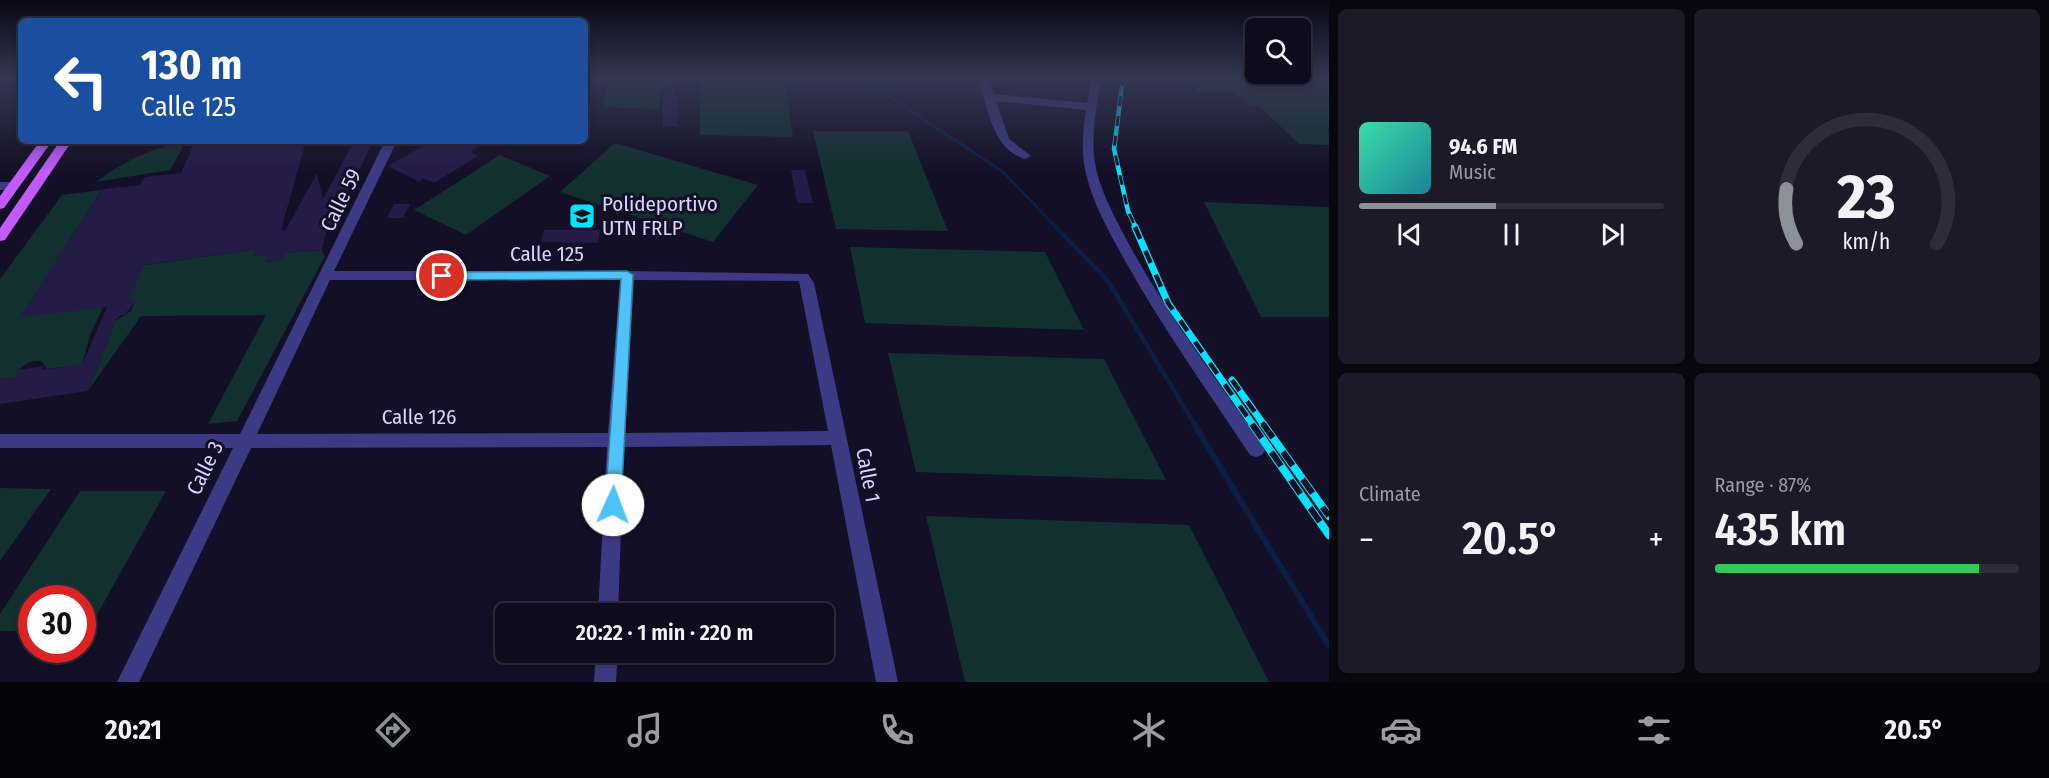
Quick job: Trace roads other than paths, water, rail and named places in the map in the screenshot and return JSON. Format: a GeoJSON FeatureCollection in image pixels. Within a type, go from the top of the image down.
{"type":"FeatureCollection","features":[{"type":"Feature","properties":{"kind":"main road"},"geometry":{"type":"LineString","coordinates":[[0,205],[44,144]]}},
{"type":"Feature","properties":{"kind":"main road"},"geometry":{"type":"LineString","coordinates":[[0,237],[64,144]]}},
{"type":"Feature","properties":{"kind":"street"},"geometry":{"type":"LineString","coordinates":[[993,109],[1004,139],[1025,156]]}},
{"type":"Feature","properties":{"kind":"street"},"geometry":{"type":"LineString","coordinates":[[1091,109],[1089,160],[1095,183],[1128,258],[1257,450]]}},
{"type":"Feature","properties":{"kind":"street","name":"Calle 59"},"geometry":{"type":"LineString","coordinates":[[326,276],[391,144]]}},
{"type":"Feature","properties":{"kind":"street"},"geometry":{"type":"LineString","coordinates":[[0,186],[13,186]]}},
{"type":"Feature","properties":{"kind":"street"},"geometry":{"type":"LineString","coordinates":[[609,603],[627,275]]}},
{"type":"Feature","properties":{"kind":"street","name":"Calle 125"},"geometry":{"type":"LineString","coordinates":[[326,276],[803,277]]}},
{"type":"Feature","properties":{"kind":"street","name":"Calle 3"},"geometry":{"type":"LineString","coordinates":[[128,682],[326,276]]}},
{"type":"Feature","properties":{"kind":"street","name":"Calle 1"},"geometry":{"type":"LineString","coordinates":[[803,277],[807,283],[887,682]]}},
{"type":"Feature","properties":{"kind":"street","name":"Calle 126"},"geometry":{"type":"LineString","coordinates":[[0,441],[838,438]]}},
{"type":"Feature","properties":{"kind":"street"},"geometry":{"type":"LineString","coordinates":[[606,682],[607,663]]}},
{"type":"Feature","properties":{"kind":"waterway"},"geometry":{"type":"LineString","coordinates":[[908,109],[1003,172],[1057,228]]}},
{"type":"Feature","properties":{"kind":"waterway"},"geometry":{"type":"LineString","coordinates":[[1056,227],[1108,281],[1195,425]]}},
{"type":"Feature","properties":{"kind":"waterway"},"geometry":{"type":"LineString","coordinates":[[1194,424],[1329,646]]}},
{"type":"Feature","properties":{"kind":"railway"},"geometry":{"type":"LineString","coordinates":[[1119,109],[1114,149],[1128,211],[1136,228]]}},
{"type":"Feature","properties":{"kind":"railway"},"geometry":{"type":"LineString","coordinates":[[1135,227],[1168,303],[1253,425]]}},
{"type":"Feature","properties":{"kind":"railway"},"geometry":{"type":"LineString","coordinates":[[1232,380],[1264,425]]}},
{"type":"Feature","properties":{"kind":"railway"},"geometry":{"type":"LineString","coordinates":[[1252,424],[1329,535]]}},
{"type":"Feature","properties":{"kind":"railway"},"geometry":{"type":"LineString","coordinates":[[1263,424],[1329,516]]}},
{"type":"Feature","properties":{"kind":"place","name":"Polideportivo UTN FRLP"},"geometry":{"type":"Point","coordinates":[582,216]}}]}
